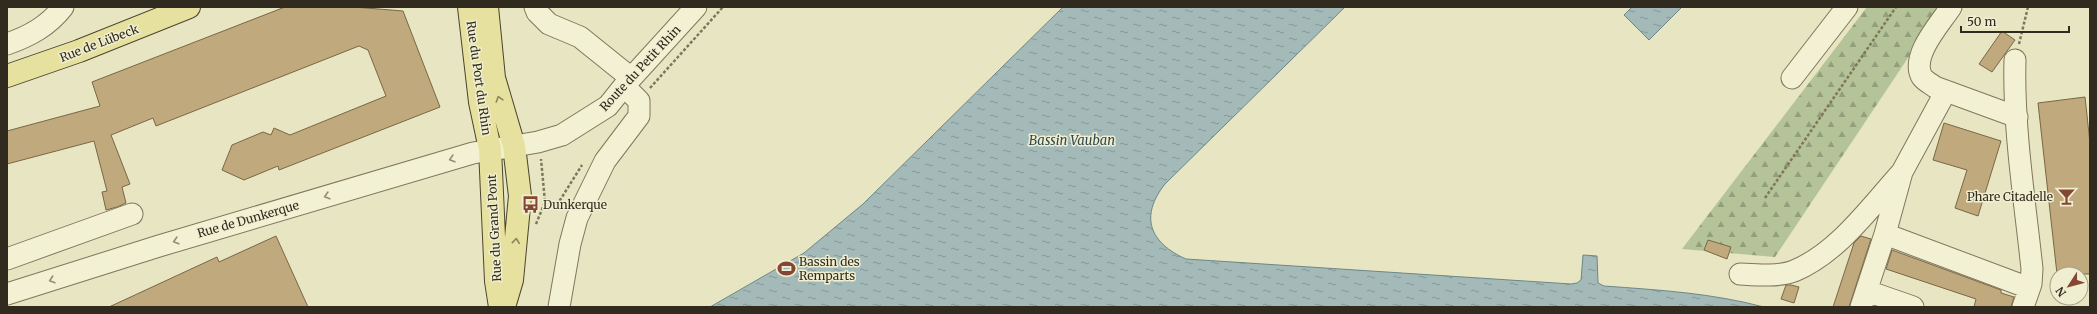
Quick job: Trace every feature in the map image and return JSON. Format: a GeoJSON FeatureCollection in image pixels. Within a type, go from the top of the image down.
{"type":"FeatureCollection","features":[{"type":"Feature","properties":{"kind":"main road","name":"Rue de Lübeck"},"geometry":{"type":"LineString","coordinates":[[7,76],[47,63],[189,7]]}},
{"type":"Feature","properties":{"kind":"main road","name":"Rue du Port du Rhin"},"geometry":{"type":"LineString","coordinates":[[482,10],[494,78],[514,146]]}},
{"type":"Feature","properties":{"kind":"main road","name":"Rue du Port du Rhin"},"geometry":{"type":"LineString","coordinates":[[482,10],[480,102],[490,149]]}},
{"type":"Feature","properties":{"kind":"main road","name":"Rue du Grand Pont"},"geometry":{"type":"LineString","coordinates":[[504,307],[512,280],[520,207],[514,146]]}},
{"type":"Feature","properties":{"kind":"main road","name":"Rue du Grand Pont"},"geometry":{"type":"LineString","coordinates":[[490,149],[496,280],[500,307]]}},
{"type":"Feature","properties":{"kind":"street"},"geometry":{"type":"LineString","coordinates":[[7,44],[24,38],[38,30],[50,21],[63,7]]}},
{"type":"Feature","properties":{"kind":"street"},"geometry":{"type":"LineString","coordinates":[[536,7],[537,12],[549,24],[580,37],[628,82],[639,101],[639,116],[605,161],[577,218],[570,244],[559,307]]}},
{"type":"Feature","properties":{"kind":"street","name":"Route du Petit Rhin"},"geometry":{"type":"LineString","coordinates":[[490,149],[545,140],[562,135],[608,106],[696,7]]}},
{"type":"Feature","properties":{"kind":"street"},"geometry":{"type":"LineString","coordinates":[[1792,78],[1847,7]]}},
{"type":"Feature","properties":{"kind":"street"},"geometry":{"type":"LineString","coordinates":[[1951,7],[1922,51],[1918,62],[1923,78],[1934,87],[2017,117]]}},
{"type":"Feature","properties":{"kind":"street"},"geometry":{"type":"LineString","coordinates":[[1885,234],[2026,297],[2032,269],[2014,84],[2015,60]]}},
{"type":"Feature","properties":{"kind":"street"},"geometry":{"type":"LineString","coordinates":[[1913,307],[1864,299],[1885,234],[1902,172],[1946,91]]}},
{"type":"Feature","properties":{"kind":"street","name":"Rue de Dunkerque"},"geometry":{"type":"LineString","coordinates":[[7,294],[159,246],[490,149]]}},
{"type":"Feature","properties":{"kind":"street"},"geometry":{"type":"LineString","coordinates":[[1740,274],[1763,276],[1794,271],[1831,249],[1902,172]]}},
{"type":"Feature","properties":{"kind":"street"},"geometry":{"type":"LineString","coordinates":[[7,259],[132,214]]}},
{"type":"Feature","properties":{"kind":"path"},"geometry":{"type":"LineString","coordinates":[[1765,198],[1896,7]]}},
{"type":"Feature","properties":{"kind":"path"},"geometry":{"type":"LineString","coordinates":[[2015,60],[2028,7]]}},
{"type":"Feature","properties":{"kind":"green space"},"geometry":{"type":"Polygon","coordinates":[[[1867,7],[1942,7],[1775,257],[1682,249],[1867,7]]]}},
{"type":"Feature","properties":{"kind":"water","name":"Bassin Vauban"},"geometry":{"type":"Polygon","coordinates":[[[1063,7],[1345,7],[1165,184],[1157,196],[1152,207],[1152,228],[1164,245],[1174,253],[1186,259],[1571,284],[1577,283],[1581,280],[1583,255],[1597,256],[1598,283],[1604,286],[1705,295],[1764,307],[710,307],[804,253],[863,204],[1063,7]]]}},
{"type":"Feature","properties":{"kind":"water"},"geometry":{"type":"Polygon","coordinates":[[[1632,7],[1682,7],[1649,40],[1624,15],[1632,7]]]}},
{"type":"Feature","properties":{"kind":"building"},"geometry":{"type":"Polygon","coordinates":[[[285,7],[354,7],[403,11],[440,107],[279,170],[278,166],[244,180],[222,170],[232,145],[263,132],[271,135],[274,128],[290,135],[386,96],[368,50],[359,46],[156,126],[153,118],[111,135],[130,184],[122,187],[126,203],[117,207],[106,210],[102,192],[107,191],[94,141],[7,164],[7,131],[100,106],[92,82],[285,7]]]}},
{"type":"Feature","properties":{"kind":"building"},"geometry":{"type":"Polygon","coordinates":[[[2002,31],[2015,40],[1992,72],[1979,64],[2002,31]]]}},
{"type":"Feature","properties":{"kind":"building","name":"Phare Citadelle"},"geometry":{"type":"Polygon","coordinates":[[[2085,97],[2090,143],[2090,274],[2089,266],[2056,266],[2038,103],[2085,97]]]}},
{"type":"Feature","properties":{"kind":"building"},"geometry":{"type":"Polygon","coordinates":[[[1944,123],[2001,141],[1978,216],[1955,208],[1967,170],[1933,160],[1944,123]]]}},
{"type":"Feature","properties":{"kind":"building"},"geometry":{"type":"Polygon","coordinates":[[[276,236],[308,307],[109,307],[217,257],[219,262],[276,236]]]}},
{"type":"Feature","properties":{"kind":"building"},"geometry":{"type":"Polygon","coordinates":[[[1861,236],[1871,239],[1849,307],[1833,307],[1854,243],[1861,236]]]}},
{"type":"Feature","properties":{"kind":"building"},"geometry":{"type":"Polygon","coordinates":[[[1708,240],[1731,247],[1727,259],[1704,250],[1708,240]]]}},
{"type":"Feature","properties":{"kind":"building"},"geometry":{"type":"Polygon","coordinates":[[[1892,250],[2001,290],[2001,293],[2014,297],[2011,307],[1974,307],[1976,299],[1886,269],[1892,250]]]}},
{"type":"Feature","properties":{"kind":"building"},"geometry":{"type":"Polygon","coordinates":[[[1786,285],[1799,287],[1794,303],[1781,299],[1786,285]]]}},
{"type":"Feature","properties":{"kind":"place","name":"Phare Citadelle"},"geometry":{"type":"Point","coordinates":[2066,196]}},
{"type":"Feature","properties":{"kind":"place","name":"Dunkerque"},"geometry":{"type":"Point","coordinates":[530,204]}},
{"type":"Feature","properties":{"kind":"place","name":"Bassin des Remparts"},"geometry":{"type":"Point","coordinates":[786,268]}}]}
